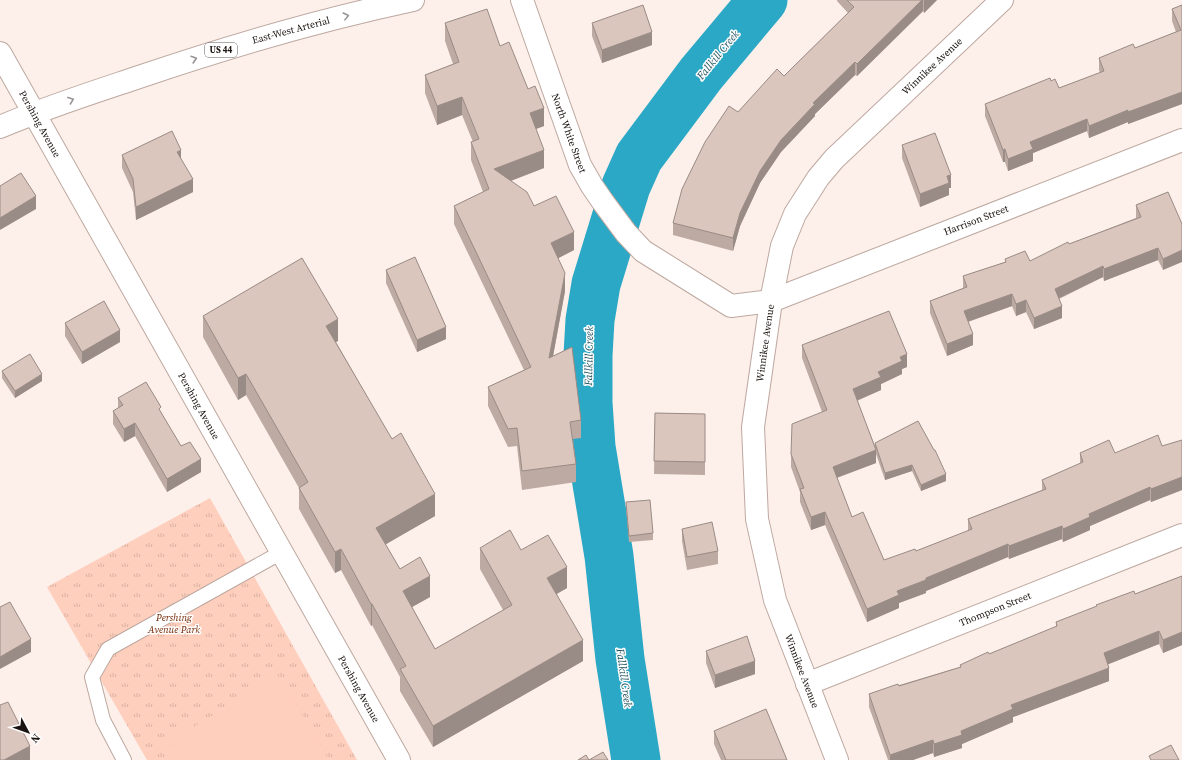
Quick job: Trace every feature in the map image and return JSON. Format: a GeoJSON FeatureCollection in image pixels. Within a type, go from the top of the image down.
{"type":"FeatureCollection","features":[{"type":"Feature","properties":{"kind":"main road","name":"East-West Arterial"},"geometry":{"type":"LineString","coordinates":[[34,114],[102,89],[239,45],[301,27],[413,0]]}},
{"type":"Feature","properties":{"kind":"main road","name":"North White Street"},"geometry":{"type":"LineString","coordinates":[[522,0],[580,165],[603,202],[634,243],[655,260],[731,306],[771,301]]}},
{"type":"Feature","properties":{"kind":"main road","name":"Winnikee Avenue"},"geometry":{"type":"LineString","coordinates":[[837,760],[775,600],[757,519],[753,427],[771,301],[782,246],[795,214],[818,178],[844,149],[1002,0]]}},
{"type":"Feature","properties":{"kind":"main road","name":"Pershing Avenue"},"geometry":{"type":"LineString","coordinates":[[0,53],[399,760]]}},
{"type":"Feature","properties":{"kind":"main road","name":"US 44"},"geometry":{"type":"LineString","coordinates":[[0,127],[34,114]]}},
{"type":"Feature","properties":{"kind":"main road","name":"Harrison Street"},"geometry":{"type":"LineString","coordinates":[[771,301],[1182,140]]}},
{"type":"Feature","properties":{"kind":"main road","name":"Thompson Street"},"geometry":{"type":"LineString","coordinates":[[807,684],[1182,535]]}},
{"type":"Feature","properties":{"kind":"lane"},"geometry":{"type":"LineString","coordinates":[[124,760],[103,720],[92,677],[108,649],[282,552]]}},
{"type":"Feature","properties":{"kind":"green space","name":"Pershing Avenue Park"},"geometry":{"type":"Polygon","coordinates":[[[210,498],[357,760],[147,760],[47,587],[210,498]]]}},
{"type":"Feature","properties":{"kind":"green space"},"geometry":{"type":"Polygon","coordinates":[[[279,676],[329,760],[178,760],[168,742],[279,676]]]}},
{"type":"Feature","properties":{"kind":"building"},"geometry":{"type":"Polygon","coordinates":[[[847,0],[922,0],[857,64],[855,62],[813,103],[815,104],[781,140],[760,171],[740,213],[733,238],[673,223],[682,189],[705,142],[729,106],[738,112],[777,69],[784,76],[854,7],[847,0]]]}},
{"type":"Feature","properties":{"kind":"building"},"geometry":{"type":"Polygon","coordinates":[[[643,5],[652,32],[602,50],[592,23],[643,5]]]}},
{"type":"Feature","properties":{"kind":"building"},"geometry":{"type":"Polygon","coordinates":[[[1182,5],[1182,92],[1128,112],[1128,110],[1089,126],[1087,119],[1030,142],[1033,149],[1008,159],[985,104],[1050,78],[1051,81],[1055,79],[1059,88],[1104,71],[1099,58],[1133,44],[1135,48],[1181,30],[1172,9],[1182,5]]]}},
{"type":"Feature","properties":{"kind":"building"},"geometry":{"type":"Polygon","coordinates":[[[487,9],[500,46],[509,42],[528,89],[535,86],[544,108],[530,113],[544,150],[494,169],[527,192],[534,206],[556,196],[574,232],[551,243],[565,273],[549,358],[572,347],[581,420],[570,422],[576,464],[522,471],[517,428],[508,429],[488,387],[531,367],[454,206],[489,189],[471,142],[479,139],[462,97],[437,106],[425,75],[459,62],[445,23],[487,9]]]}},
{"type":"Feature","properties":{"kind":"building"},"geometry":{"type":"Polygon","coordinates":[[[172,131],[181,150],[177,152],[193,179],[136,207],[133,179],[122,155],[172,131]]]}},
{"type":"Feature","properties":{"kind":"building"},"geometry":{"type":"Polygon","coordinates":[[[935,133],[951,175],[947,176],[949,183],[920,194],[902,145],[935,133]]]}},
{"type":"Feature","properties":{"kind":"building"},"geometry":{"type":"Polygon","coordinates":[[[21,173],[36,196],[0,218],[0,186],[21,173]]]}},
{"type":"Feature","properties":{"kind":"building"},"geometry":{"type":"Polygon","coordinates":[[[1168,192],[1182,224],[1182,250],[1163,259],[1158,248],[1104,269],[1103,266],[1055,289],[1062,306],[1034,318],[1026,300],[1016,304],[1012,294],[964,311],[973,334],[947,344],[930,301],[967,287],[963,276],[1006,262],[1005,259],[1025,251],[1030,261],[1068,242],[1069,244],[1141,217],[1136,205],[1168,192]]]}},
{"type":"Feature","properties":{"kind":"building"},"geometry":{"type":"Polygon","coordinates":[[[415,257],[446,327],[417,340],[386,270],[415,257]]]}},
{"type":"Feature","properties":{"kind":"building"},"geometry":{"type":"Polygon","coordinates":[[[302,258],[338,319],[326,326],[392,439],[401,433],[435,494],[376,528],[400,569],[420,557],[430,576],[403,591],[435,649],[512,605],[480,548],[510,530],[521,550],[548,535],[567,567],[547,578],[583,640],[433,726],[400,669],[406,666],[372,604],[341,549],[335,552],[299,488],[308,482],[246,374],[238,378],[203,316],[302,258]]]}},
{"type":"Feature","properties":{"kind":"building"},"geometry":{"type":"Polygon","coordinates":[[[104,301],[120,330],[82,352],[65,323],[104,301]]]}},
{"type":"Feature","properties":{"kind":"building"},"geometry":{"type":"Polygon","coordinates":[[[889,311],[907,354],[900,357],[902,361],[878,372],[881,377],[853,389],[876,450],[833,467],[852,517],[863,512],[884,560],[915,549],[916,551],[972,529],[968,519],[1046,489],[1042,480],[1083,462],[1080,453],[1109,440],[1115,453],[1158,435],[1162,446],[1182,440],[1182,477],[1151,489],[1150,487],[1089,514],[1090,517],[1063,529],[1062,526],[1009,546],[1008,544],[926,578],[926,580],[897,591],[899,595],[867,609],[825,512],[811,517],[800,489],[804,488],[791,454],[792,424],[827,410],[802,345],[889,311]]]}},
{"type":"Feature","properties":{"kind":"building"},"geometry":{"type":"Polygon","coordinates":[[[30,354],[42,374],[15,391],[2,371],[30,354]]]}},
{"type":"Feature","properties":{"kind":"building"},"geometry":{"type":"Polygon","coordinates":[[[146,382],[161,407],[159,409],[181,446],[190,442],[201,459],[167,479],[135,423],[124,429],[113,411],[123,405],[118,398],[146,382]]]}},
{"type":"Feature","properties":{"kind":"building"},"geometry":{"type":"Polygon","coordinates":[[[655,413],[705,414],[705,462],[654,461],[655,413]]]}},
{"type":"Feature","properties":{"kind":"building"},"geometry":{"type":"Polygon","coordinates":[[[918,421],[935,450],[946,474],[921,485],[912,465],[885,473],[875,443],[918,421]]]}},
{"type":"Feature","properties":{"kind":"building"},"geometry":{"type":"Polygon","coordinates":[[[650,500],[653,533],[629,536],[626,502],[650,500]]]}},
{"type":"Feature","properties":{"kind":"building"},"geometry":{"type":"Polygon","coordinates":[[[712,522],[718,551],[687,557],[682,529],[712,522]]]}},
{"type":"Feature","properties":{"kind":"building"},"geometry":{"type":"Polygon","coordinates":[[[1182,576],[1182,632],[1163,640],[1159,631],[1104,653],[1109,668],[1011,705],[1013,709],[961,731],[962,735],[934,744],[933,740],[890,755],[869,694],[898,684],[899,686],[961,667],[960,665],[988,652],[989,654],[1057,626],[1056,622],[1097,606],[1096,605],[1134,591],[1135,594],[1182,576]]]}},
{"type":"Feature","properties":{"kind":"building"},"geometry":{"type":"Polygon","coordinates":[[[10,602],[31,639],[0,657],[0,607],[10,602]]]}},
{"type":"Feature","properties":{"kind":"building"},"geometry":{"type":"Polygon","coordinates":[[[747,636],[755,661],[715,675],[706,651],[747,636]]]}},
{"type":"Feature","properties":{"kind":"building"},"geometry":{"type":"Polygon","coordinates":[[[8,702],[30,746],[4,760],[0,760],[0,705],[8,702]]]}},
{"type":"Feature","properties":{"kind":"building"},"geometry":{"type":"Polygon","coordinates":[[[766,709],[787,760],[726,760],[714,731],[766,709]]]}},
{"type":"Feature","properties":{"kind":"building"},"geometry":{"type":"Polygon","coordinates":[[[1171,745],[1179,760],[1151,760],[1149,756],[1171,745]]]}},
{"type":"Feature","properties":{"kind":"building"},"geometry":{"type":"Polygon","coordinates":[[[603,752],[608,760],[589,760],[603,752]]]}},
{"type":"Feature","properties":{"kind":"building"},"geometry":{"type":"Polygon","coordinates":[[[586,755],[589,760],[578,760],[586,755]]]}},
{"type":"Feature","properties":{"kind":"waterway","name":"Fallkill Creek"},"geometry":{"type":"LineString","coordinates":[[636,760],[620,659],[609,556],[591,447],[588,403],[588,355],[590,320],[596,284],[626,186],[639,157],[701,74],[763,0]]}}]}
